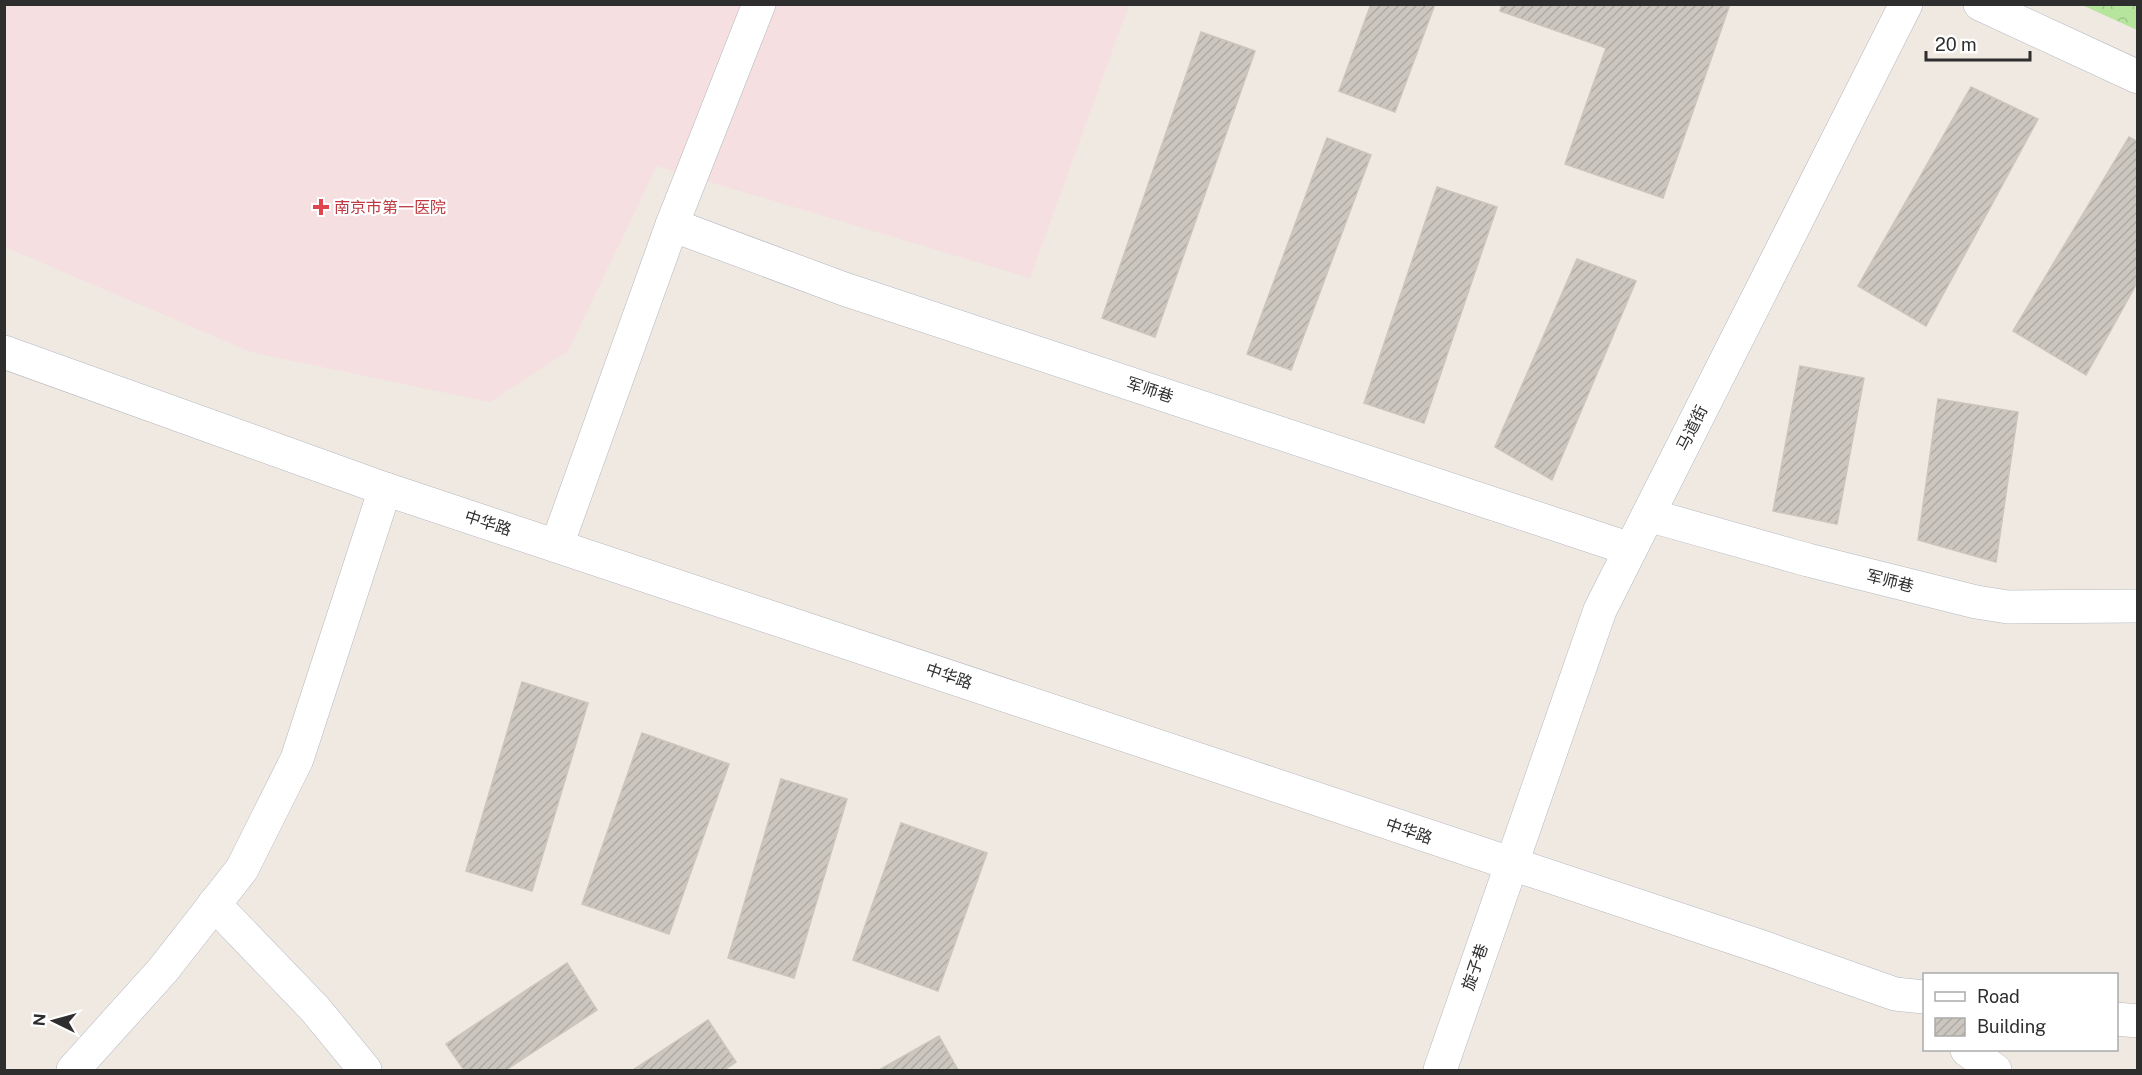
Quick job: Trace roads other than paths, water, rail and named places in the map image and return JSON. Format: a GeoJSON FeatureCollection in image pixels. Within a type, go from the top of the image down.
{"type":"FeatureCollection","features":[{"type":"Feature","properties":{"kind":"street"},"geometry":{"type":"LineString","coordinates":[[557,545],[672,225],[759,4]]}},
{"type":"Feature","properties":{"kind":"street","name":"马道街"},"geometry":{"type":"LineString","coordinates":[[1510,864],[1600,610],[1906,4]]}},
{"type":"Feature","properties":{"kind":"street"},"geometry":{"type":"LineString","coordinates":[[1980,4],[2138,77]]}},
{"type":"Feature","properties":{"kind":"street","name":"军师巷"},"geometry":{"type":"LineString","coordinates":[[672,225],[844,289],[1630,549]]}},
{"type":"Feature","properties":{"kind":"street","name":"中华路"},"geometry":{"type":"LineString","coordinates":[[4,352],[385,489],[1910,996],[1923,1016]]}},
{"type":"Feature","properties":{"kind":"street"},"geometry":{"type":"LineString","coordinates":[[73,1071],[163,970],[242,869],[297,759],[385,489]]}},
{"type":"Feature","properties":{"kind":"street","name":"军师巷"},"geometry":{"type":"LineString","coordinates":[[1648,515],[1808,560],[1976,602],[2008,607],[2138,606]]}},
{"type":"Feature","properties":{"kind":"street","name":"旋子巷"},"geometry":{"type":"LineString","coordinates":[[1440,1071],[1510,864]]}},
{"type":"Feature","properties":{"kind":"street"},"geometry":{"type":"LineString","coordinates":[[214,904],[315,1009],[365,1071]]}},
{"type":"Feature","properties":{"kind":"street"},"geometry":{"type":"LineString","coordinates":[[2118,1019],[2138,1021]]}},
{"type":"Feature","properties":{"kind":"street"},"geometry":{"type":"LineString","coordinates":[[1968,1051],[1995,1071]]}},
{"type":"Feature","properties":{"kind":"place","name":"南京市第一医院"},"geometry":{"type":"Point","coordinates":[321,207]}}]}
